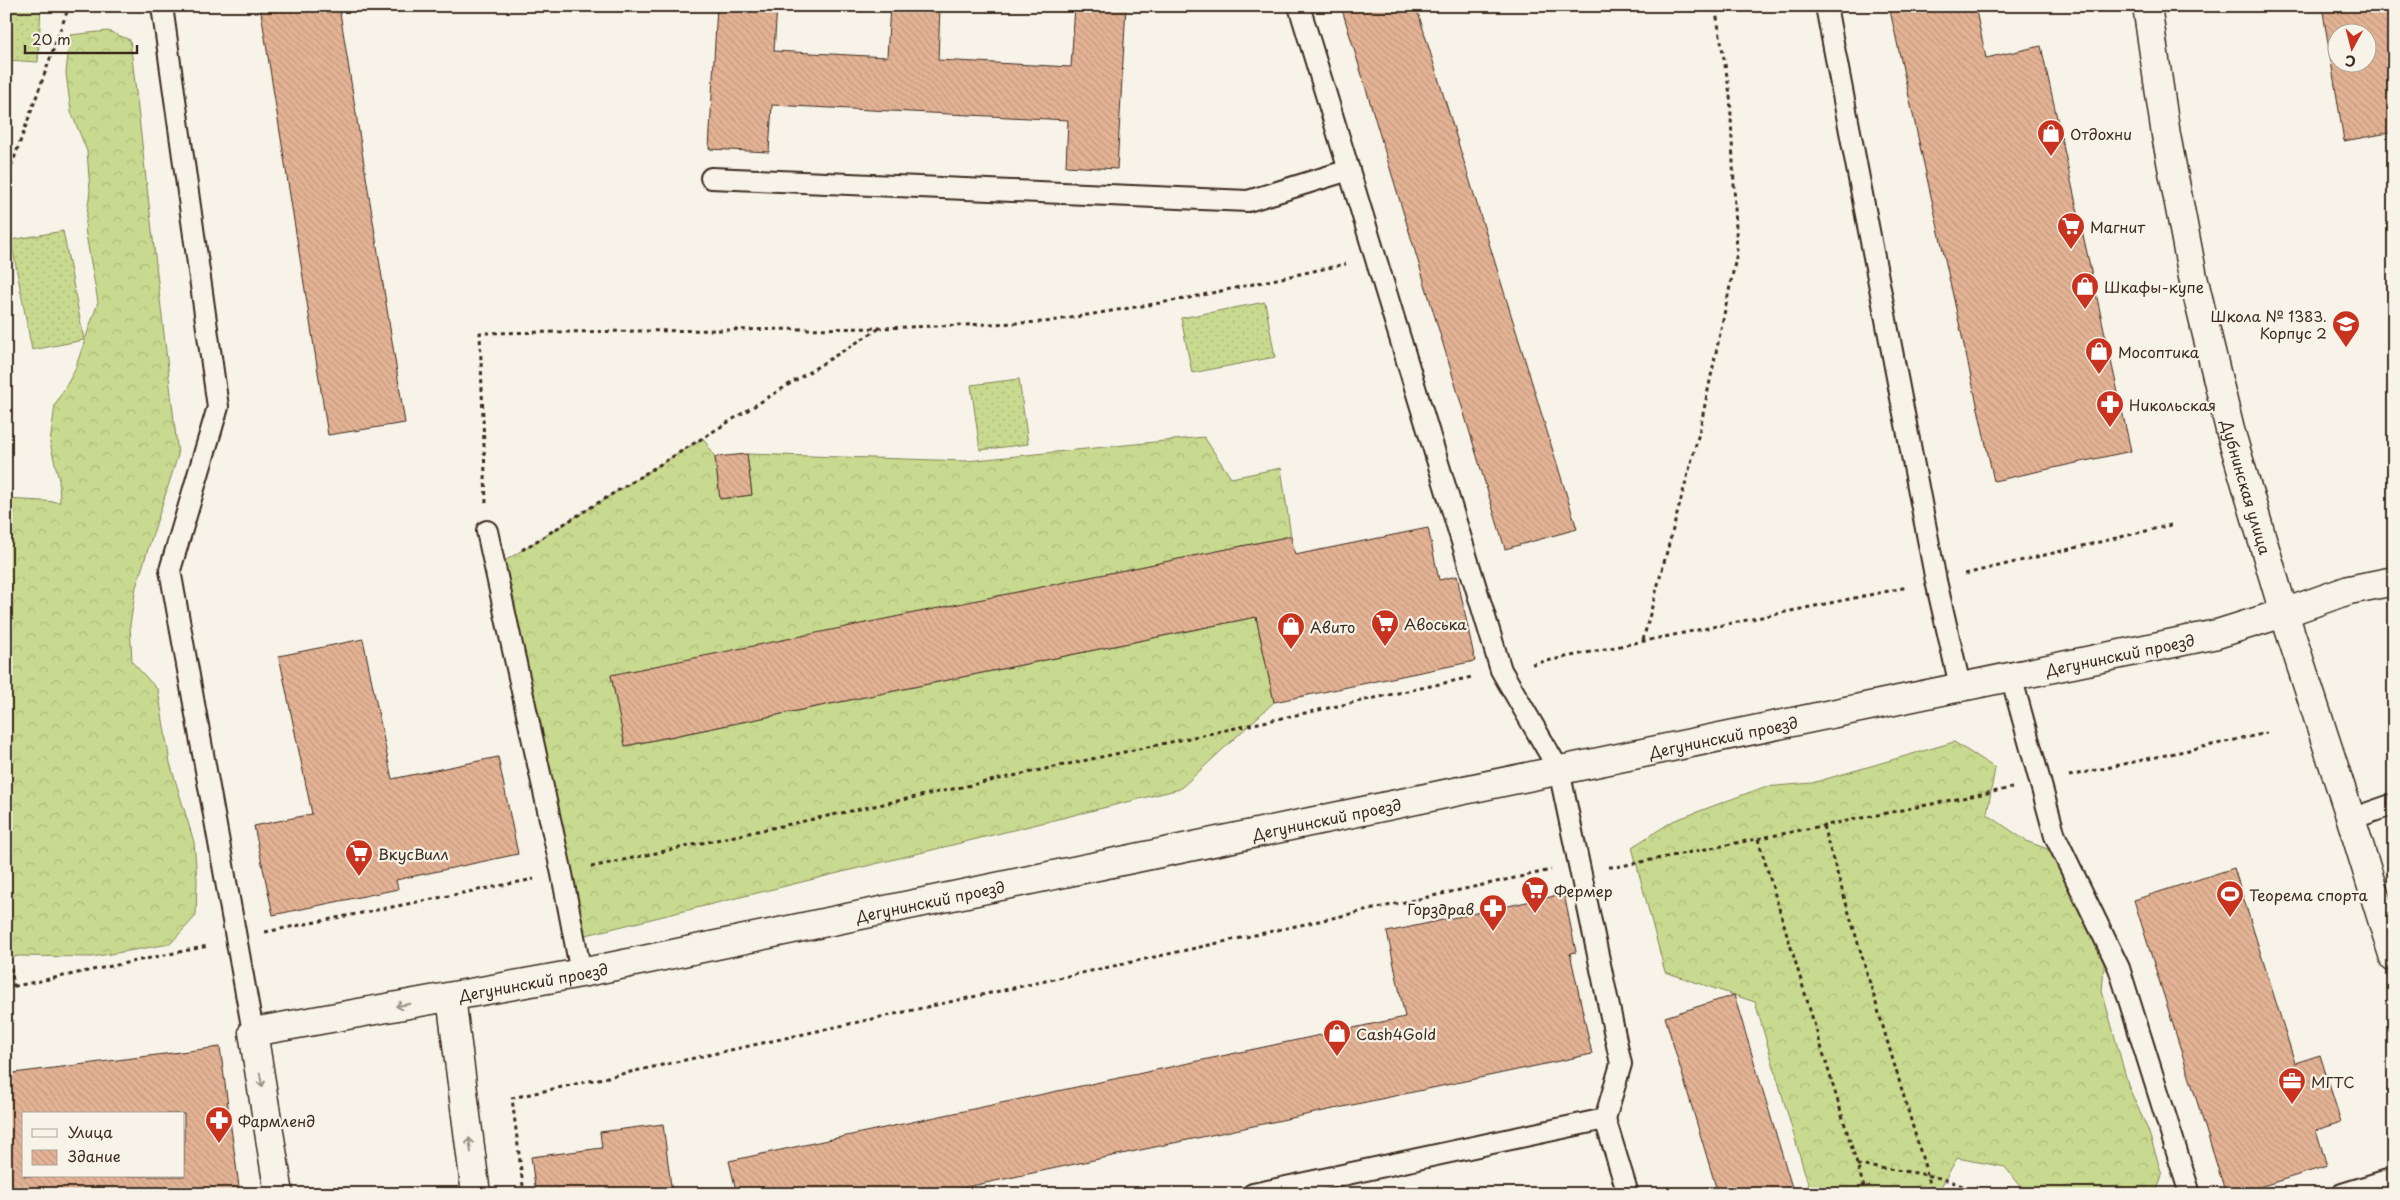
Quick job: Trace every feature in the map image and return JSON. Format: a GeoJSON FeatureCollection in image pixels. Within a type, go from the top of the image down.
{"type":"FeatureCollection","features":[{"type":"Feature","properties":{"kind":"street","name":"Дубнинская улица"},"geometry":{"type":"LineString","coordinates":[[2147,6],[2166,135],[2193,277],[2230,430],[2284,613],[2394,958]]}},
{"type":"Feature","properties":{"kind":"street","name":"Дегунинский проезд"},"geometry":{"type":"LineString","coordinates":[[253,1032],[581,973],[2217,634],[2349,590],[2394,581]]}},
{"type":"Feature","properties":{"kind":"street"},"geometry":{"type":"LineString","coordinates":[[451,997],[476,1194]]}},
{"type":"Feature","properties":{"kind":"street"},"geometry":{"type":"LineString","coordinates":[[253,1032],[279,1194]]}},
{"type":"Feature","properties":{"kind":"lane"},"geometry":{"type":"LineString","coordinates":[[162,6],[218,407],[170,570],[253,1032]]}},
{"type":"Feature","properties":{"kind":"lane"},"geometry":{"type":"LineString","coordinates":[[1299,6],[1501,670],[1559,770],[1621,1064],[1605,1119],[1628,1194]]}},
{"type":"Feature","properties":{"kind":"lane"},"geometry":{"type":"LineString","coordinates":[[1826,6],[1936,581],[1960,686]]}},
{"type":"Feature","properties":{"kind":"lane"},"geometry":{"type":"LineString","coordinates":[[711,178],[1248,201],[1349,170]]}},
{"type":"Feature","properties":{"kind":"lane"},"geometry":{"type":"LineString","coordinates":[[487,532],[562,874],[581,973]]}},
{"type":"Feature","properties":{"kind":"lane"},"geometry":{"type":"LineString","coordinates":[[2011,676],[2055,836],[2119,968],[2190,1194]]}},
{"type":"Feature","properties":{"kind":"lane"},"geometry":{"type":"LineString","coordinates":[[2351,819],[2394,804]]}},
{"type":"Feature","properties":{"kind":"lane"},"geometry":{"type":"LineString","coordinates":[[1253,1194],[1605,1119]]}},
{"type":"Feature","properties":{"kind":"lane"},"geometry":{"type":"LineString","coordinates":[[2342,1194],[2394,1178]]}},
{"type":"Feature","properties":{"kind":"path"},"geometry":{"type":"LineString","coordinates":[[6,181],[69,6]]}},
{"type":"Feature","properties":{"kind":"path"},"geometry":{"type":"LineString","coordinates":[[1643,641],[1699,433],[1737,252],[1730,94],[1715,6]]}},
{"type":"Feature","properties":{"kind":"path"},"geometry":{"type":"LineString","coordinates":[[487,532],[480,333],[881,328],[1046,322],[1268,283],[1376,257]]}},
{"type":"Feature","properties":{"kind":"path"},"geometry":{"type":"LineString","coordinates":[[495,567],[881,328]]}},
{"type":"Feature","properties":{"kind":"path"},"geometry":{"type":"LineString","coordinates":[[6,988],[237,939],[562,874],[1501,670],[1936,581],[2172,525]]}},
{"type":"Feature","properties":{"kind":"path"},"geometry":{"type":"LineString","coordinates":[[524,1194],[512,1098],[1579,864],[1616,867],[2040,782],[2267,733]]}},
{"type":"Feature","properties":{"kind":"path"},"geometry":{"type":"LineString","coordinates":[[1823,826],[1933,1194]]}},
{"type":"Feature","properties":{"kind":"path"},"geometry":{"type":"LineString","coordinates":[[1758,839],[1866,1194]]}},
{"type":"Feature","properties":{"kind":"path"},"geometry":{"type":"LineString","coordinates":[[6,936],[14,987]]}},
{"type":"Feature","properties":{"kind":"path"},"geometry":{"type":"LineString","coordinates":[[1857,1165],[1928,1176],[1970,1189],[1977,1194]]}},
{"type":"Feature","properties":{"kind":"green space"},"geometry":{"type":"Polygon","coordinates":[[[6,6],[41,6],[38,62],[6,60],[6,6]]]}},
{"type":"Feature","properties":{"kind":"green space"},"geometry":{"type":"Polygon","coordinates":[[[108,31],[130,40],[178,455],[136,587],[130,625],[132,662],[158,690],[170,763],[194,842],[197,879],[196,916],[170,944],[92,957],[18,956],[6,960],[6,499],[60,502],[59,480],[50,443],[55,405],[74,372],[98,302],[85,229],[90,190],[87,151],[71,112],[66,73],[70,35],[108,31]]]}},
{"type":"Feature","properties":{"kind":"green space"},"geometry":{"type":"Polygon","coordinates":[[[63,231],[84,340],[32,350],[11,240],[63,231]]]}},
{"type":"Feature","properties":{"kind":"green space"},"geometry":{"type":"Polygon","coordinates":[[[1265,302],[1275,357],[1192,373],[1181,318],[1265,302]]]}},
{"type":"Feature","properties":{"kind":"green space"},"geometry":{"type":"Polygon","coordinates":[[[1019,379],[1028,444],[980,450],[971,385],[1019,379]]]}},
{"type":"Feature","properties":{"kind":"green space"},"geometry":{"type":"Polygon","coordinates":[[[1204,437],[1231,478],[1281,468],[1291,536],[611,676],[626,746],[1256,617],[1274,702],[1180,789],[574,938],[495,567],[703,438],[715,457],[720,499],[752,495],[747,454],[967,461],[1204,437]]]}},
{"type":"Feature","properties":{"kind":"green space"},"geometry":{"type":"Polygon","coordinates":[[[1954,742],[1995,768],[1987,814],[2026,841],[2069,857],[2106,943],[2102,991],[2129,1088],[2148,1130],[2162,1175],[2156,1194],[2027,1194],[2005,1167],[1957,1158],[1937,1194],[1811,1194],[1755,1002],[1665,972],[1632,847],[1673,821],[1764,787],[1812,783],[1954,742]]]}},
{"type":"Feature","properties":{"kind":"building"},"geometry":{"type":"Polygon","coordinates":[[[260,6],[339,6],[405,423],[328,435],[260,6]]]}},
{"type":"Feature","properties":{"kind":"building"},"geometry":{"type":"Polygon","coordinates":[[[717,6],[777,6],[774,51],[887,57],[890,6],[940,6],[938,60],[1071,67],[1075,6],[1126,6],[1117,169],[1066,166],[1068,120],[772,105],[769,152],[709,149],[717,6]]]}},
{"type":"Feature","properties":{"kind":"building"},"geometry":{"type":"Polygon","coordinates":[[[1341,6],[1416,6],[1577,529],[1505,549],[1341,6]]]}},
{"type":"Feature","properties":{"kind":"building"},"geometry":{"type":"Polygon","coordinates":[[[1889,6],[1975,6],[1986,58],[2041,46],[2131,451],[1994,481],[1889,6]]]}},
{"type":"Feature","properties":{"kind":"building"},"geometry":{"type":"Polygon","coordinates":[[[2322,6],[2394,6],[2394,132],[2344,141],[2333,72],[2378,72],[2378,22],[2328,22],[2328,43],[2322,6]]]}},
{"type":"Feature","properties":{"kind":"building"},"geometry":{"type":"Polygon","coordinates":[[[747,454],[752,495],[720,499],[715,457],[747,454]]]}},
{"type":"Feature","properties":{"kind":"building"},"geometry":{"type":"Polygon","coordinates":[[[1428,528],[1439,580],[1457,576],[1475,661],[1274,702],[1256,617],[625,746],[611,675],[1291,536],[1295,555],[1428,528]]]}},
{"type":"Feature","properties":{"kind":"building"},"geometry":{"type":"Polygon","coordinates":[[[363,639],[392,779],[498,757],[518,854],[396,880],[398,889],[273,915],[254,826],[312,814],[279,656],[363,639]]]}},
{"type":"Feature","properties":{"kind":"building"},"geometry":{"type":"Polygon","coordinates":[[[2234,868],[2295,1063],[2320,1055],[2341,1122],[2316,1130],[2327,1166],[2237,1194],[2226,1194],[2134,900],[2234,868]]]}},
{"type":"Feature","properties":{"kind":"building"},"geometry":{"type":"Polygon","coordinates":[[[1564,894],[1576,952],[1570,953],[1592,1054],[934,1194],[737,1194],[729,1161],[1405,1017],[1387,932],[1564,894]]]}},
{"type":"Feature","properties":{"kind":"building"},"geometry":{"type":"Polygon","coordinates":[[[1734,995],[1794,1194],[1718,1194],[1665,1017],[1734,995]]]}},
{"type":"Feature","properties":{"kind":"building"},"geometry":{"type":"Polygon","coordinates":[[[220,1047],[240,1194],[6,1194],[6,1074],[220,1047]]]}},
{"type":"Feature","properties":{"kind":"building"},"geometry":{"type":"Polygon","coordinates":[[[663,1124],[672,1194],[536,1194],[531,1157],[602,1148],[600,1132],[663,1124]]]}},
{"type":"Feature","properties":{"kind":"place","name":"Отдохни"},"geometry":{"type":"Point","coordinates":[2051,157]}},
{"type":"Feature","properties":{"kind":"place","name":"Магнит"},"geometry":{"type":"Point","coordinates":[2071,250]}},
{"type":"Feature","properties":{"kind":"place","name":"Шкафы-купе"},"geometry":{"type":"Point","coordinates":[2085,310]}},
{"type":"Feature","properties":{"kind":"place","name":"Школа № 1383. Корпус 2"},"geometry":{"type":"Point","coordinates":[2346,348]}},
{"type":"Feature","properties":{"kind":"place","name":"Мосоптика"},"geometry":{"type":"Point","coordinates":[2099,375]}},
{"type":"Feature","properties":{"kind":"place","name":"Никольская"},"geometry":{"type":"Point","coordinates":[2110,428]}},
{"type":"Feature","properties":{"kind":"place","name":"Авоська"},"geometry":{"type":"Point","coordinates":[1385,647]}},
{"type":"Feature","properties":{"kind":"place","name":"Авито"},"geometry":{"type":"Point","coordinates":[1291,650]}},
{"type":"Feature","properties":{"kind":"place","name":"ВкусВилл"},"geometry":{"type":"Point","coordinates":[359,877]}},
{"type":"Feature","properties":{"kind":"place","name":"Фермер"},"geometry":{"type":"Point","coordinates":[1535,914]}},
{"type":"Feature","properties":{"kind":"place","name":"Теорема спорта"},"geometry":{"type":"Point","coordinates":[2230,918]}},
{"type":"Feature","properties":{"kind":"place","name":"Горздрав"},"geometry":{"type":"Point","coordinates":[1493,932]}},
{"type":"Feature","properties":{"kind":"place","name":"Cash4Gold"},"geometry":{"type":"Point","coordinates":[1337,1057]}},
{"type":"Feature","properties":{"kind":"place","name":"МГТС"},"geometry":{"type":"Point","coordinates":[2292,1105]}},
{"type":"Feature","properties":{"kind":"place","name":"Фармленд"},"geometry":{"type":"Point","coordinates":[219,1144]}}]}
